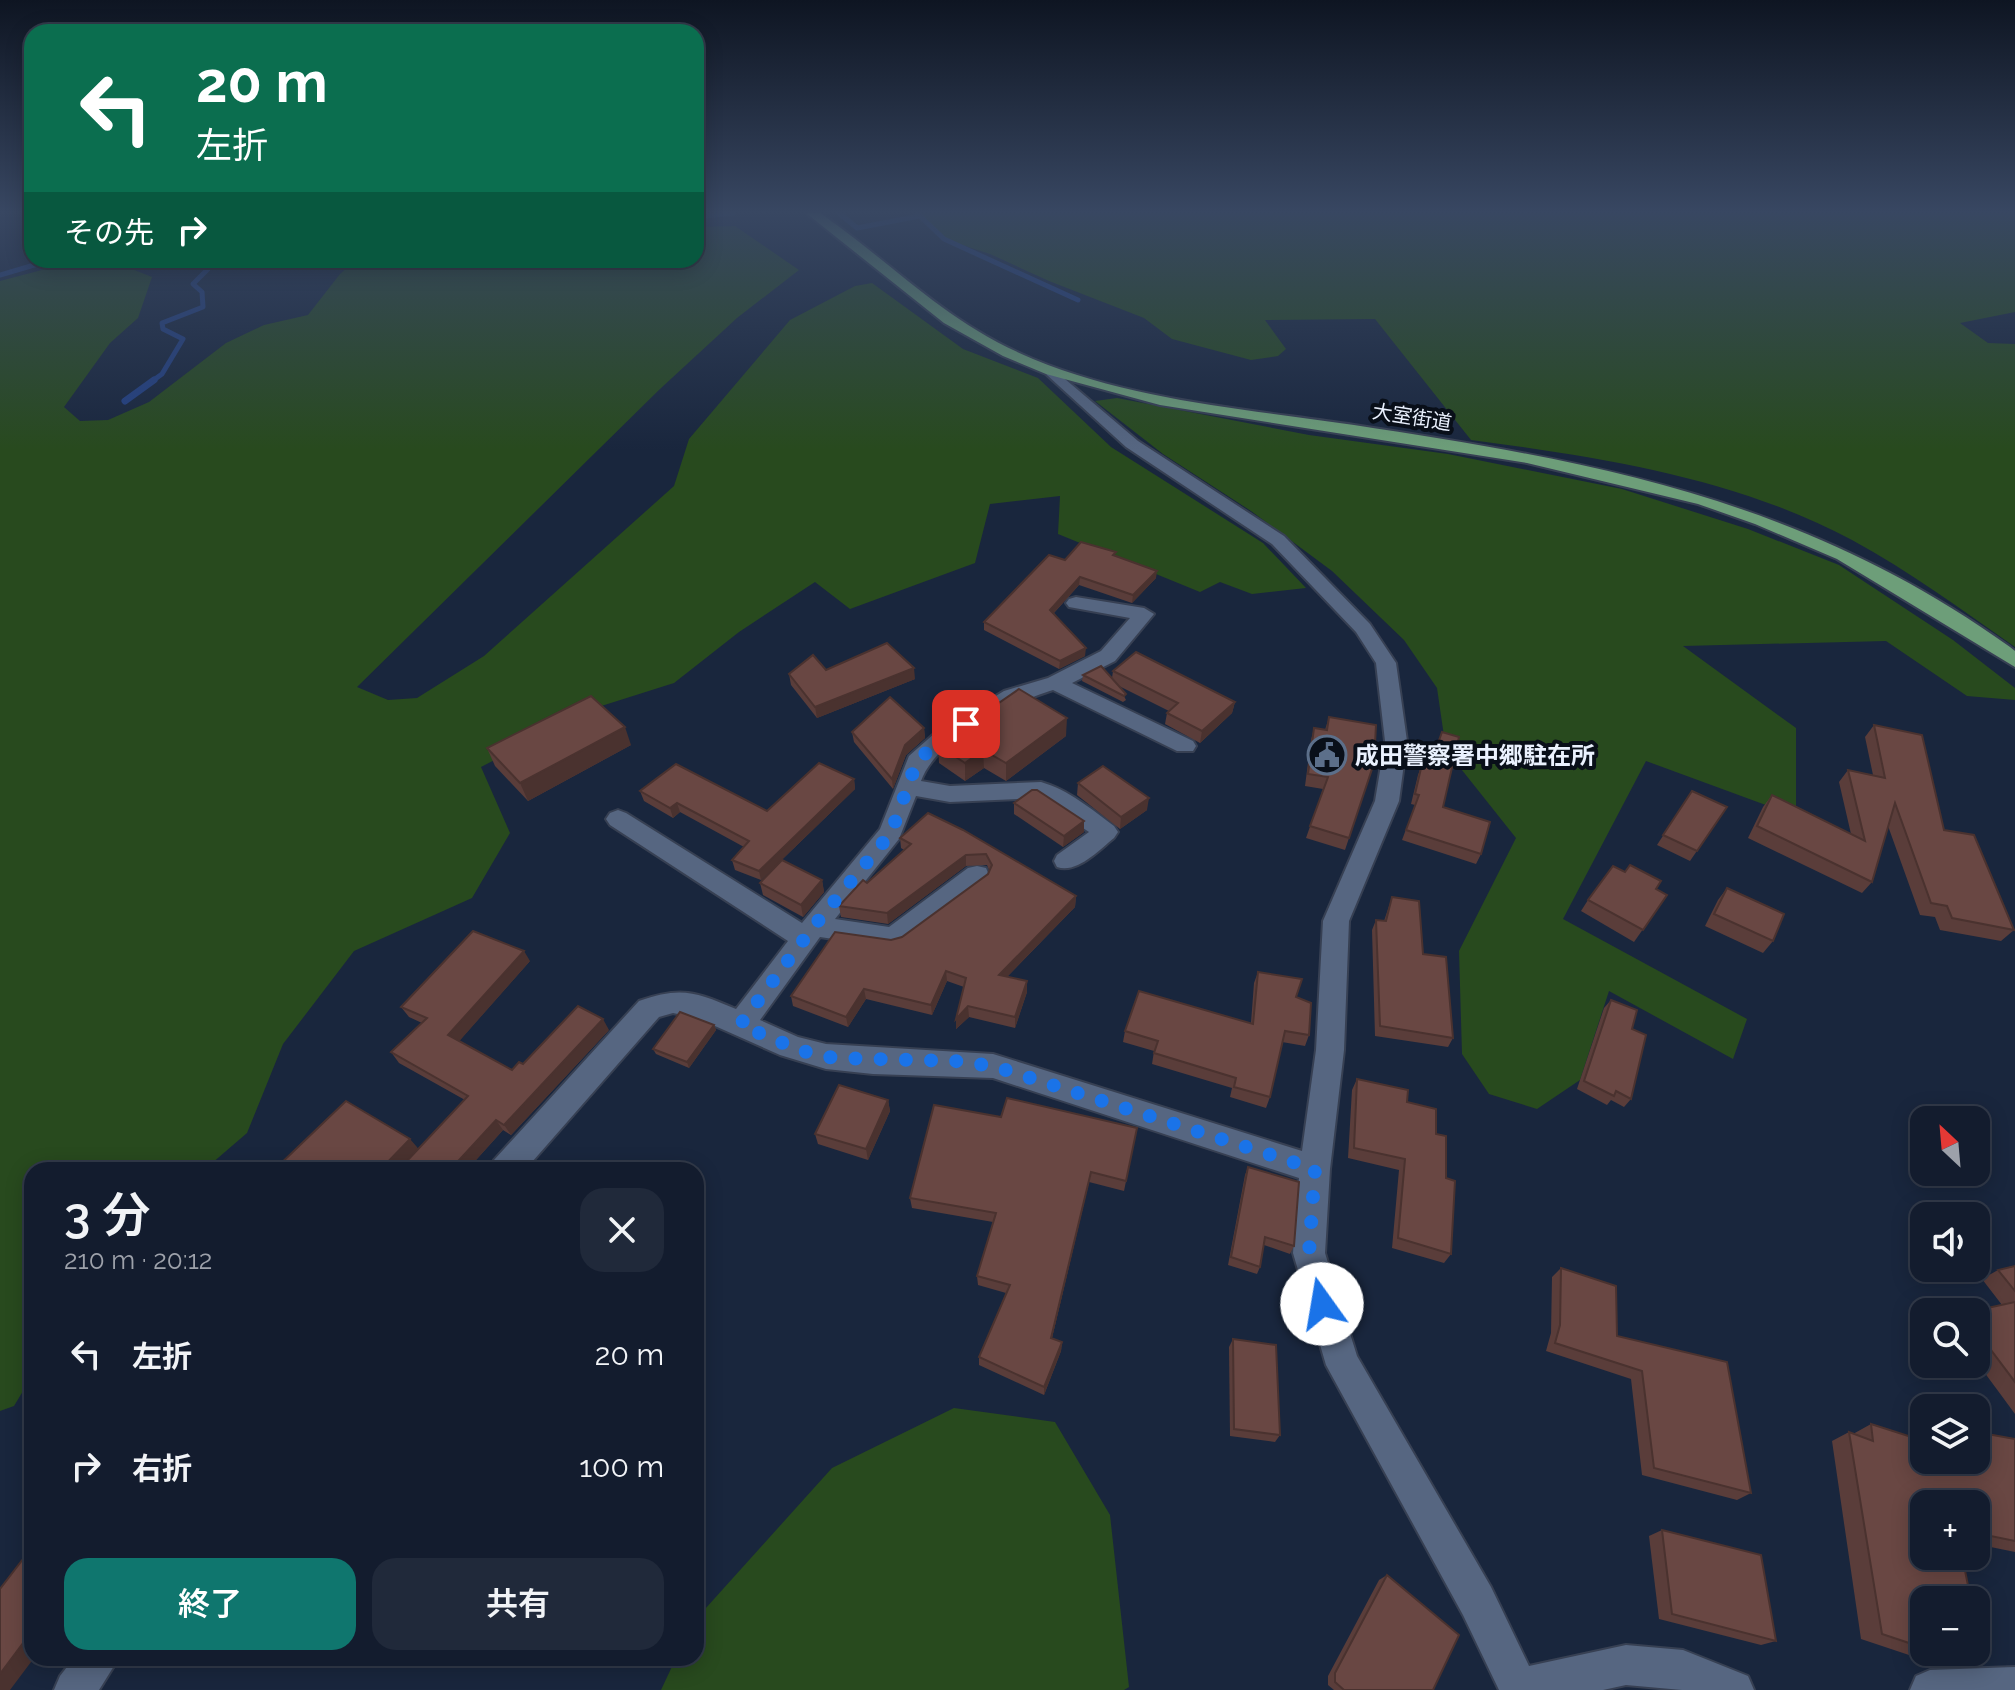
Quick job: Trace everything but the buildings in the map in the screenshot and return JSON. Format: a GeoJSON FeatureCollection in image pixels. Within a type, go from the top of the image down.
{"type":"FeatureCollection","features":[{"type":"Feature","properties":{"kind":"main road","name":"大室街道"},"geometry":{"type":"LineString","coordinates":[[911,292],[970,336],[1004,353],[1093,385],[1183,405],[1523,457],[1680,493],[1820,543],[1972,630],[2015,661]]}},
{"type":"Feature","properties":{"kind":"street"},"geometry":{"type":"LineString","coordinates":[[1052,372],[1132,444],[1278,540],[1363,628],[1386,663],[1396,741],[1387,801],[1336,921],[1330,1050],[1315,1169],[1309,1253],[1343,1365],[1477,1601],[1519,1689],[1626,1665],[1683,1670],[1734,1690]]}},
{"type":"Feature","properties":{"kind":"street"},"geometry":{"type":"LineString","coordinates":[[740,1025],[809,932],[891,833],[917,761],[943,738],[1011,696],[1055,683],[1108,656],[1144,614],[1076,603]]}},
{"type":"Feature","properties":{"kind":"street"},"geometry":{"type":"LineString","coordinates":[[1055,683],[1185,746]]}},
{"type":"Feature","properties":{"kind":"street"},"geometry":{"type":"LineString","coordinates":[[907,786],[950,794],[1041,790],[1060,799],[1106,832],[1066,861]]}},
{"type":"Feature","properties":{"kind":"street"},"geometry":{"type":"LineString","coordinates":[[618,819],[702,875],[809,932],[893,938],[977,875]]}},
{"type":"Feature","properties":{"kind":"street"},"geometry":{"type":"LineString","coordinates":[[512,1162],[649,1009],[674,1002],[802,1051],[834,1058],[955,1061],[993,1066],[1315,1169]]}},
{"type":"Feature","properties":{"kind":"street"},"geometry":{"type":"LineString","coordinates":[[74,1690],[93,1666]]}},
{"type":"Feature","properties":{"kind":"street"},"geometry":{"type":"LineString","coordinates":[[1930,1690],[2015,1687]]}},
{"type":"Feature","properties":{"kind":"green space"},"geometry":{"type":"Polygon","coordinates":[[[0,292],[147,292],[138,318],[110,343],[64,407],[80,421],[108,420],[149,402],[226,343],[264,325],[308,315],[326,292],[771,292],[737,318],[660,389],[357,687],[388,700],[417,698],[484,656],[674,486],[689,439],[790,320],[844,292],[884,292],[963,349],[1038,378],[1111,447],[1263,543],[1306,588],[1252,594],[1220,582],[1200,592],[1058,534],[1060,496],[990,504],[975,563],[850,609],[815,582],[739,632],[674,683],[595,708],[481,767],[510,833],[472,898],[354,951],[283,1044],[247,1133],[213,1162],[24,1162],[24,1389],[14,1406],[0,1411],[0,292]]]}},
{"type":"Feature","properties":{"kind":"green space"},"geometry":{"type":"Polygon","coordinates":[[[1077,292],[2015,292],[2015,312],[1960,323],[1988,343],[2015,344],[2015,647],[1873,552],[1808,519],[1762,501],[1667,473],[1569,454],[1471,440],[1375,319],[1265,320],[1286,349],[1278,356],[1251,360],[1172,339],[1144,318],[1077,292]]]}},
{"type":"Feature","properties":{"kind":"green space"},"geometry":{"type":"Polygon","coordinates":[[[1117,398],[1309,435],[1448,454],[1622,489],[1748,529],[1839,565],[1953,640],[2015,688],[2015,700],[1967,696],[1886,641],[1683,646],[1796,728],[1796,816],[1646,761],[1563,919],[1747,1019],[1733,1059],[1609,991],[1580,1080],[1537,1109],[1489,1094],[1462,1054],[1459,951],[1516,838],[1446,750],[1437,688],[1404,640],[1332,571],[1251,511],[1163,454],[1095,401],[1117,398]]]}},
{"type":"Feature","properties":{"kind":"green space"},"geometry":{"type":"Polygon","coordinates":[[[954,1408],[1055,1422],[1110,1515],[1129,1687],[1124,1690],[661,1690],[672,1666],[704,1666],[704,1610],[832,1468],[954,1408]]]}},
{"type":"Feature","properties":{"kind":"waterway"},"geometry":{"type":"LineString","coordinates":[[151,382],[162,374],[183,339],[163,329],[162,323],[203,307],[202,292]]}},
{"type":"Feature","properties":{"kind":"waterway"},"geometry":{"type":"LineString","coordinates":[[1060,292],[1078,300]]}},
{"type":"Feature","properties":{"kind":"waterway"},"geometry":{"type":"LineString","coordinates":[[125,401],[154,380]]}},
{"type":"Feature","properties":{"kind":"place","name":"成田警察署中郷駐在所"},"geometry":{"type":"Point","coordinates":[1327,755]}},
{"type":"Feature","properties":{"kind":"route"},"geometry":{"type":"LineString","coordinates":[[966,724],[943,738],[917,761],[891,833],[814,926],[740,1025],[802,1051],[834,1058],[955,1061],[993,1066],[1315,1169],[1309,1253],[1322,1304]]}}]}
